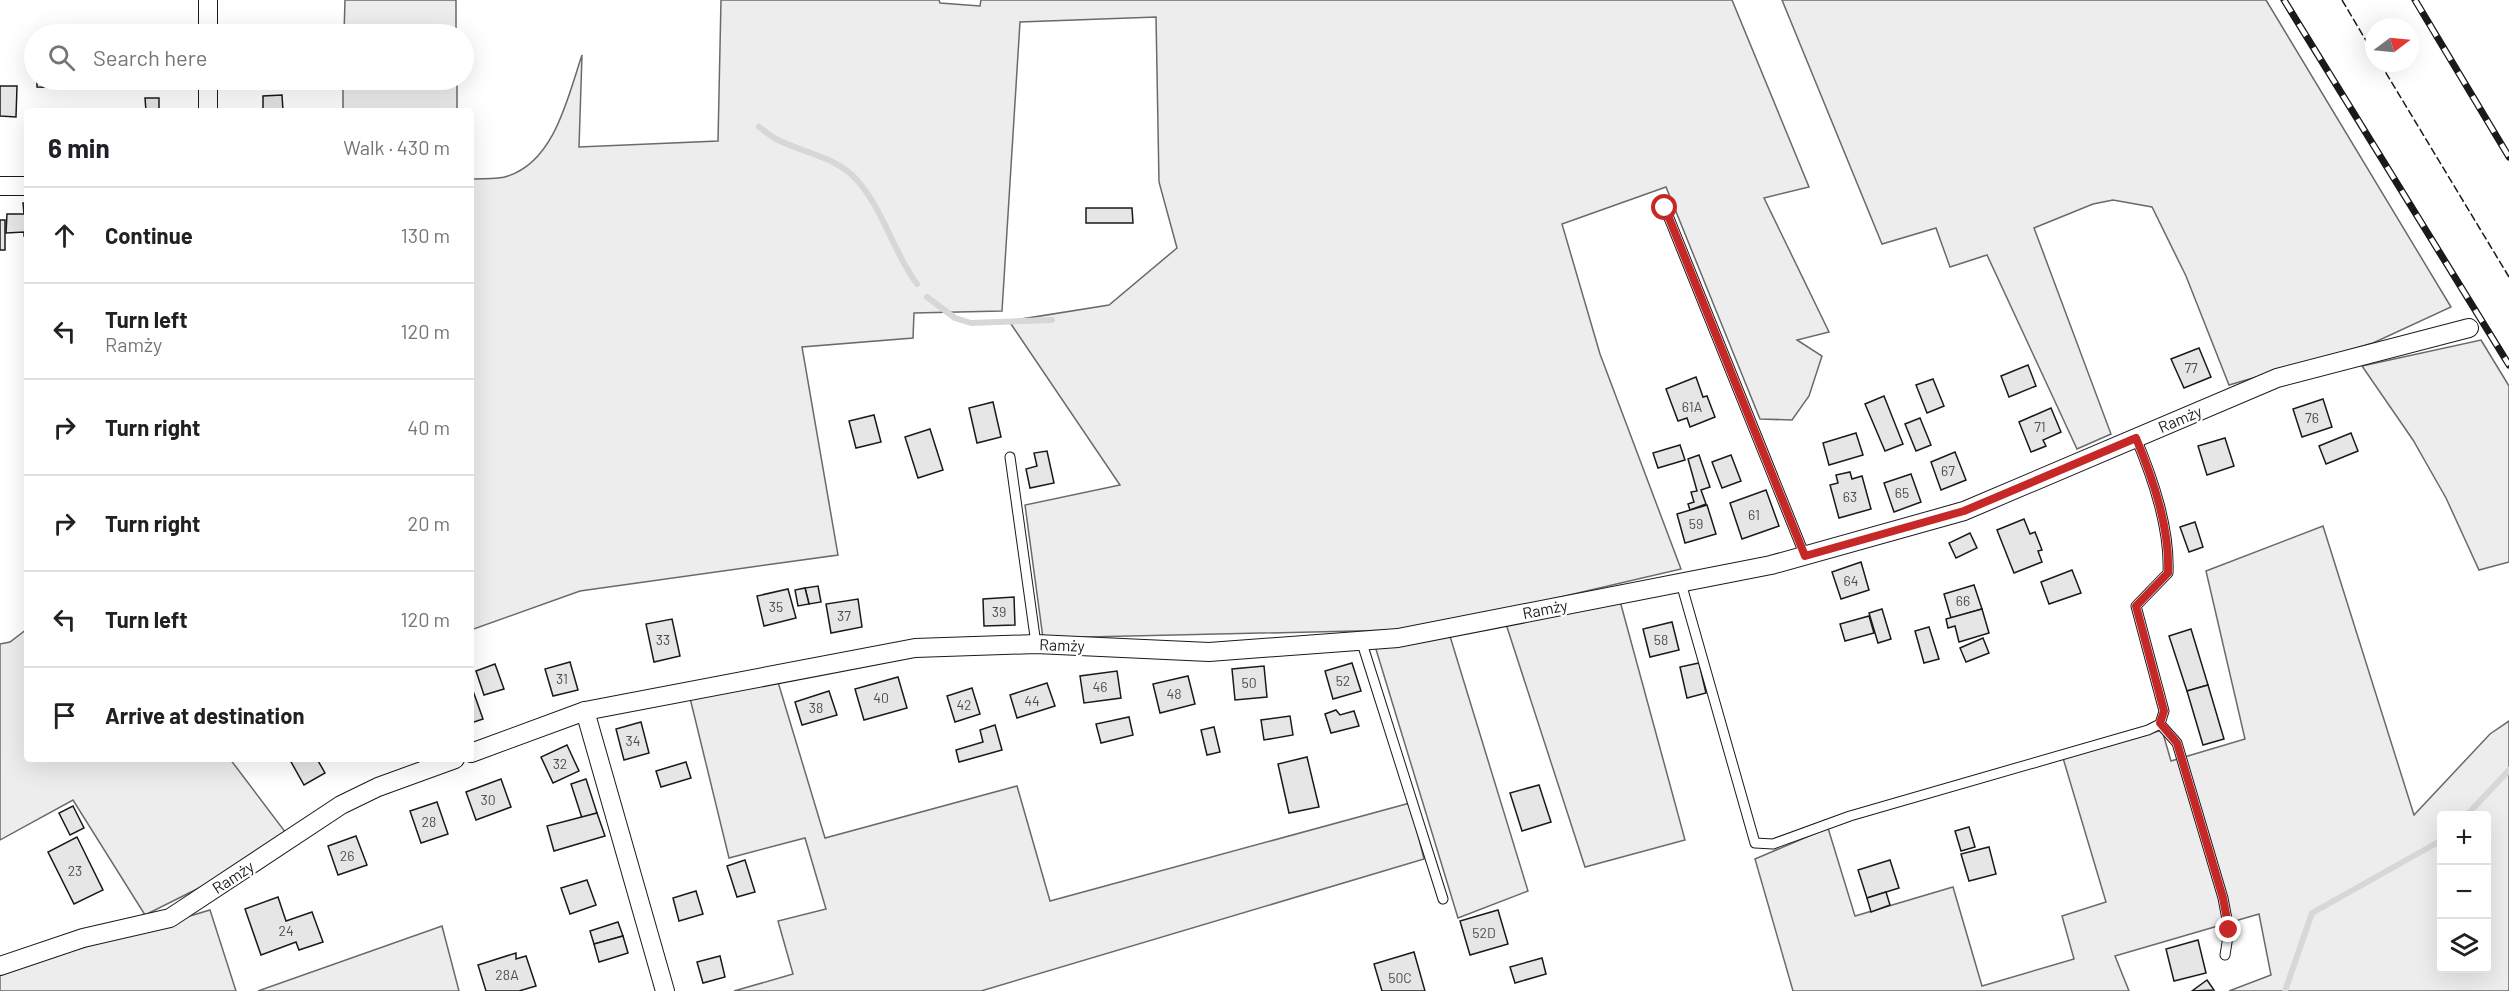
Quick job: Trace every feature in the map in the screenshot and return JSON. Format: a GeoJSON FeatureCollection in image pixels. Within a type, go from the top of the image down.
{"type":"FeatureCollection","features":[{"type":"Feature","properties":{"kind":"street"},"geometry":{"type":"LineString","coordinates":[[208,0],[208,24]]}},
{"type":"Feature","properties":{"kind":"street"},"geometry":{"type":"LineString","coordinates":[[208,90],[208,108]]}},
{"type":"Feature","properties":{"kind":"street"},"geometry":{"type":"LineString","coordinates":[[0,186],[24,186]]}},
{"type":"Feature","properties":{"kind":"street","name":"Ramży"},"geometry":{"type":"LineString","coordinates":[[474,752],[585,711],[915,648],[1036,644],[1209,652],[1398,638],[1771,565],[1964,511],[2277,378],[2469,328]]}},
{"type":"Feature","properties":{"kind":"street"},"geometry":{"type":"LineString","coordinates":[[585,711],[665,991]]}},
{"type":"Feature","properties":{"kind":"street","name":"Ramży"},"geometry":{"type":"LineString","coordinates":[[0,966],[82,938],[170,918],[341,805],[378,787],[447,762]]}},
{"type":"Feature","properties":{"kind":"lane"},"geometry":{"type":"LineString","coordinates":[[1665,208],[1805,556]]}},
{"type":"Feature","properties":{"kind":"lane"},"geometry":{"type":"LineString","coordinates":[[1680,583],[1755,843],[1773,844],[1850,816],[2148,730],[2160,723],[2164,711],[2136,606],[2168,573],[2169,555],[2150,473],[2136,438]]}},
{"type":"Feature","properties":{"kind":"lane"},"geometry":{"type":"LineString","coordinates":[[1010,457],[1036,644]]}},
{"type":"Feature","properties":{"kind":"lane"},"geometry":{"type":"LineString","coordinates":[[1361,640],[1443,899]]}},
{"type":"Feature","properties":{"kind":"lane"},"geometry":{"type":"LineString","coordinates":[[2160,723],[2177,743],[2223,898],[2229,930],[2225,955]]}},
{"type":"Feature","properties":{"kind":"shaded area"},"geometry":{"type":"Polygon","coordinates":[[[345,0],[456,0],[456,24],[344,24],[345,0]]]}},
{"type":"Feature","properties":{"kind":"shaded area"},"geometry":{"type":"Polygon","coordinates":[[[721,0],[939,0],[940,3],[980,6],[981,0],[1732,0],[1809,187],[1764,198],[1829,332],[1797,340],[1822,356],[1809,396],[1792,420],[1760,419],[1666,187],[1562,224],[1600,354],[1681,569],[1513,608],[1398,630],[1043,638],[1025,505],[1120,485],[1009,321],[1109,305],[1177,248],[1159,182],[1156,17],[1020,22],[1002,311],[914,313],[913,338],[802,347],[838,555],[580,591],[474,629],[474,179],[508,176],[524,168],[537,157],[548,142],[565,107],[582,55],[579,147],[718,141],[721,0]]]}},
{"type":"Feature","properties":{"kind":"shaded area"},"geometry":{"type":"Polygon","coordinates":[[[1782,0],[2266,0],[2451,307],[2373,343],[2229,385],[2186,276],[2152,207],[2113,200],[2093,204],[2034,228],[2111,434],[2077,449],[1987,255],[1950,267],[1936,228],[1882,244],[1782,0]]]}},
{"type":"Feature","properties":{"kind":"shaded area"},"geometry":{"type":"Polygon","coordinates":[[[343,90],[457,90],[457,108],[343,108],[343,90]]]}},
{"type":"Feature","properties":{"kind":"shaded area"},"geometry":{"type":"Polygon","coordinates":[[[2481,340],[2509,386],[2509,562],[2479,570],[2446,498],[2413,440],[2362,366],[2481,340]]]}},
{"type":"Feature","properties":{"kind":"shaded area"},"geometry":{"type":"Polygon","coordinates":[[[2323,526],[2414,815],[2490,734],[2509,721],[2509,991],[2229,991],[2271,975],[2259,914],[2115,956],[2129,991],[1793,991],[1755,859],[1828,828],[1855,916],[1953,887],[1982,986],[2074,959],[2062,916],[2106,902],[2063,758],[2162,730],[2171,761],[2245,739],[2206,571],[2323,526]]]}},
{"type":"Feature","properties":{"kind":"shaded area"},"geometry":{"type":"Polygon","coordinates":[[[1620,601],[1685,840],[1585,867],[1506,624],[1620,601]]]}},
{"type":"Feature","properties":{"kind":"shaded area"},"geometry":{"type":"Polygon","coordinates":[[[24,631],[24,762],[232,762],[286,833],[203,886],[145,915],[73,800],[0,840],[0,644],[10,642],[24,631]]]}},
{"type":"Feature","properties":{"kind":"shaded area"},"geometry":{"type":"Polygon","coordinates":[[[1449,633],[1528,891],[1458,918],[1375,646],[1449,633]]]}},
{"type":"Feature","properties":{"kind":"shaded area"},"geometry":{"type":"Polygon","coordinates":[[[778,682],[825,838],[1017,786],[1050,901],[1410,803],[1424,859],[981,991],[734,991],[793,974],[778,921],[826,909],[805,838],[729,858],[690,698],[778,682]]]}},
{"type":"Feature","properties":{"kind":"shaded area"},"geometry":{"type":"Polygon","coordinates":[[[210,910],[236,991],[0,991],[0,973],[4,971],[210,910]]]}},
{"type":"Feature","properties":{"kind":"shaded area"},"geometry":{"type":"Polygon","coordinates":[[[442,926],[459,991],[258,991],[442,926]]]}},
{"type":"Feature","properties":{"kind":"building"},"geometry":{"type":"Polygon","coordinates":[[[0,86],[17,86],[16,117],[0,116],[0,86]]]}},
{"type":"Feature","properties":{"kind":"building"},"geometry":{"type":"Polygon","coordinates":[[[282,95],[283,108],[263,108],[263,96],[282,95]]]}},
{"type":"Feature","properties":{"kind":"building"},"geometry":{"type":"Polygon","coordinates":[[[145,98],[159,98],[159,108],[146,108],[145,98]]]}},
{"type":"Feature","properties":{"kind":"building"},"geometry":{"type":"Polygon","coordinates":[[[1086,208],[1132,208],[1133,223],[1086,223],[1086,208]]]}},
{"type":"Feature","properties":{"kind":"building"},"geometry":{"type":"Polygon","coordinates":[[[7,214],[24,214],[24,232],[6,233],[7,214]]]}},
{"type":"Feature","properties":{"kind":"building"},"geometry":{"type":"Polygon","coordinates":[[[0,220],[5,220],[5,250],[0,250],[0,220]]]}},
{"type":"Feature","properties":{"kind":"building"},"geometry":{"type":"Polygon","coordinates":[[[2199,348],[2211,377],[2184,388],[2171,359],[2199,348]]]}},
{"type":"Feature","properties":{"kind":"building"},"geometry":{"type":"Polygon","coordinates":[[[2028,365],[2036,386],[2009,397],[2001,376],[2028,365]]]}},
{"type":"Feature","properties":{"kind":"building"},"geometry":{"type":"Polygon","coordinates":[[[1696,377],[1703,397],[1707,396],[1715,417],[1690,427],[1687,418],[1678,421],[1666,389],[1696,377]]]}},
{"type":"Feature","properties":{"kind":"building"},"geometry":{"type":"Polygon","coordinates":[[[1933,379],[1944,406],[1927,413],[1916,385],[1933,379]]]}},
{"type":"Feature","properties":{"kind":"building"},"geometry":{"type":"Polygon","coordinates":[[[1884,396],[1903,444],[1885,451],[1865,404],[1884,396]]]}},
{"type":"Feature","properties":{"kind":"building"},"geometry":{"type":"Polygon","coordinates":[[[2323,399],[2332,427],[2302,437],[2293,409],[2323,399]]]}},
{"type":"Feature","properties":{"kind":"building"},"geometry":{"type":"Polygon","coordinates":[[[993,402],[1001,437],[977,443],[969,408],[993,402]]]}},
{"type":"Feature","properties":{"kind":"building"},"geometry":{"type":"Polygon","coordinates":[[[2051,408],[2061,432],[2043,440],[2046,446],[2031,452],[2019,422],[2051,408]]]}},
{"type":"Feature","properties":{"kind":"building"},"geometry":{"type":"Polygon","coordinates":[[[874,415],[881,442],[856,448],[849,421],[874,415]]]}},
{"type":"Feature","properties":{"kind":"building"},"geometry":{"type":"Polygon","coordinates":[[[1920,418],[1931,445],[1916,451],[1905,424],[1920,418]]]}},
{"type":"Feature","properties":{"kind":"building"},"geometry":{"type":"Polygon","coordinates":[[[930,429],[943,470],[918,478],[905,437],[930,429]]]}},
{"type":"Feature","properties":{"kind":"building"},"geometry":{"type":"Polygon","coordinates":[[[1856,433],[1863,455],[1829,465],[1823,443],[1856,433]]]}},
{"type":"Feature","properties":{"kind":"building"},"geometry":{"type":"Polygon","coordinates":[[[2351,433],[2358,451],[2326,464],[2319,446],[2351,433]]]}},
{"type":"Feature","properties":{"kind":"building"},"geometry":{"type":"Polygon","coordinates":[[[2225,438],[2234,466],[2207,475],[2198,446],[2225,438]]]}},
{"type":"Feature","properties":{"kind":"building"},"geometry":{"type":"Polygon","coordinates":[[[1680,445],[1685,460],[1658,468],[1653,453],[1680,445]]]}},
{"type":"Feature","properties":{"kind":"building"},"geometry":{"type":"Polygon","coordinates":[[[1047,451],[1054,483],[1030,488],[1026,469],[1037,466],[1034,453],[1047,451]]]}},
{"type":"Feature","properties":{"kind":"building"},"geometry":{"type":"Polygon","coordinates":[[[1955,452],[1966,480],[1941,490],[1931,462],[1955,452]]]}},
{"type":"Feature","properties":{"kind":"building"},"geometry":{"type":"Polygon","coordinates":[[[1699,455],[1710,487],[1701,490],[1706,504],[1690,510],[1688,504],[1694,502],[1691,492],[1697,491],[1688,459],[1699,455]]]}},
{"type":"Feature","properties":{"kind":"building"},"geometry":{"type":"Polygon","coordinates":[[[1731,455],[1741,481],[1722,488],[1712,462],[1731,455]]]}},
{"type":"Feature","properties":{"kind":"building"},"geometry":{"type":"Polygon","coordinates":[[[1850,472],[1852,479],[1862,476],[1871,509],[1839,518],[1830,485],[1838,483],[1836,475],[1850,472]]]}},
{"type":"Feature","properties":{"kind":"building"},"geometry":{"type":"Polygon","coordinates":[[[1911,474],[1921,502],[1894,512],[1884,483],[1911,474]]]}},
{"type":"Feature","properties":{"kind":"building"},"geometry":{"type":"Polygon","coordinates":[[[1766,490],[1779,526],[1742,539],[1730,503],[1766,490]]]}},
{"type":"Feature","properties":{"kind":"building"},"geometry":{"type":"Polygon","coordinates":[[[1707,505],[1716,534],[1685,543],[1677,514],[1707,505]]]}},
{"type":"Feature","properties":{"kind":"building"},"geometry":{"type":"Polygon","coordinates":[[[2024,519],[2030,534],[2035,532],[2042,550],[2038,551],[2042,562],[2014,573],[1997,530],[2024,519]]]}},
{"type":"Feature","properties":{"kind":"building"},"geometry":{"type":"Polygon","coordinates":[[[2195,522],[2203,547],[2189,552],[2180,527],[2195,522]]]}},
{"type":"Feature","properties":{"kind":"building"},"geometry":{"type":"Polygon","coordinates":[[[1970,533],[1977,548],[1956,558],[1949,543],[1970,533]]]}},
{"type":"Feature","properties":{"kind":"building"},"geometry":{"type":"Polygon","coordinates":[[[1861,562],[1869,590],[1841,599],[1832,572],[1861,562]]]}},
{"type":"Feature","properties":{"kind":"building"},"geometry":{"type":"Polygon","coordinates":[[[2072,570],[2081,593],[2049,604],[2041,582],[2072,570]]]}},
{"type":"Feature","properties":{"kind":"building"},"geometry":{"type":"Polygon","coordinates":[[[1974,585],[1982,609],[1951,618],[1944,594],[1974,585]]]}},
{"type":"Feature","properties":{"kind":"building"},"geometry":{"type":"Polygon","coordinates":[[[818,586],[821,602],[809,604],[805,588],[818,586]]]}},
{"type":"Feature","properties":{"kind":"building"},"geometry":{"type":"Polygon","coordinates":[[[805,588],[809,604],[798,606],[795,590],[805,588]]]}},
{"type":"Feature","properties":{"kind":"building"},"geometry":{"type":"Polygon","coordinates":[[[788,589],[796,618],[764,626],[757,596],[788,589]]]}},
{"type":"Feature","properties":{"kind":"building"},"geometry":{"type":"Polygon","coordinates":[[[1014,597],[1015,625],[984,626],[983,599],[1014,597]]]}},
{"type":"Feature","properties":{"kind":"building"},"geometry":{"type":"Polygon","coordinates":[[[858,599],[862,627],[831,633],[826,604],[858,599]]]}},
{"type":"Feature","properties":{"kind":"building"},"geometry":{"type":"Polygon","coordinates":[[[1882,609],[1891,639],[1878,643],[1869,613],[1882,609]]]}},
{"type":"Feature","properties":{"kind":"building"},"geometry":{"type":"Polygon","coordinates":[[[1982,609],[1989,633],[1959,642],[1955,626],[1948,628],[1946,619],[1982,609]]]}},
{"type":"Feature","properties":{"kind":"building"},"geometry":{"type":"Polygon","coordinates":[[[1869,616],[1874,633],[1845,641],[1840,624],[1869,616]]]}},
{"type":"Feature","properties":{"kind":"building"},"geometry":{"type":"Polygon","coordinates":[[[672,619],[680,656],[654,662],[646,624],[672,619]]]}},
{"type":"Feature","properties":{"kind":"building"},"geometry":{"type":"Polygon","coordinates":[[[1672,622],[1679,650],[1650,657],[1643,629],[1672,622]]]}},
{"type":"Feature","properties":{"kind":"building"},"geometry":{"type":"Polygon","coordinates":[[[1929,627],[1939,659],[1924,663],[1915,631],[1929,627]]]}},
{"type":"Feature","properties":{"kind":"building"},"geometry":{"type":"Polygon","coordinates":[[[2191,629],[2208,685],[2187,691],[2169,636],[2191,629]]]}},
{"type":"Feature","properties":{"kind":"building"},"geometry":{"type":"Polygon","coordinates":[[[1983,638],[1989,653],[1966,662],[1960,648],[1983,638]]]}},
{"type":"Feature","properties":{"kind":"building"},"geometry":{"type":"Polygon","coordinates":[[[570,662],[578,690],[553,696],[545,669],[570,662]]]}},
{"type":"Feature","properties":{"kind":"building"},"geometry":{"type":"Polygon","coordinates":[[[1352,663],[1361,691],[1333,699],[1325,671],[1352,663]]]}},
{"type":"Feature","properties":{"kind":"building"},"geometry":{"type":"Polygon","coordinates":[[[1699,663],[1706,693],[1687,698],[1680,667],[1699,663]]]}},
{"type":"Feature","properties":{"kind":"building"},"geometry":{"type":"Polygon","coordinates":[[[495,664],[504,689],[484,695],[476,671],[495,664]]]}},
{"type":"Feature","properties":{"kind":"building"},"geometry":{"type":"Polygon","coordinates":[[[1264,666],[1267,697],[1235,700],[1232,669],[1264,666]]]}},
{"type":"Feature","properties":{"kind":"building"},"geometry":{"type":"Polygon","coordinates":[[[1117,671],[1121,698],[1084,703],[1080,676],[1117,671]]]}},
{"type":"Feature","properties":{"kind":"building"},"geometry":{"type":"Polygon","coordinates":[[[1188,676],[1195,704],[1160,713],[1153,684],[1188,676]]]}},
{"type":"Feature","properties":{"kind":"building"},"geometry":{"type":"Polygon","coordinates":[[[898,677],[907,708],[864,720],[855,689],[898,677]]]}},
{"type":"Feature","properties":{"kind":"building"},"geometry":{"type":"Polygon","coordinates":[[[1047,683],[1055,706],[1017,718],[1010,695],[1047,683]]]}},
{"type":"Feature","properties":{"kind":"building"},"geometry":{"type":"Polygon","coordinates":[[[2208,685],[2224,739],[2203,745],[2187,691],[2208,685]]]}},
{"type":"Feature","properties":{"kind":"building"},"geometry":{"type":"Polygon","coordinates":[[[972,688],[980,714],[955,722],[947,696],[972,688]]]}},
{"type":"Feature","properties":{"kind":"building"},"geometry":{"type":"Polygon","coordinates":[[[829,691],[837,715],[802,725],[795,702],[829,691]]]}},
{"type":"Feature","properties":{"kind":"building"},"geometry":{"type":"Polygon","coordinates":[[[474,694],[483,719],[474,722],[474,694]]]}},
{"type":"Feature","properties":{"kind":"building"},"geometry":{"type":"Polygon","coordinates":[[[1336,710],[1340,715],[1354,711],[1359,726],[1331,733],[1325,714],[1336,710]]]}},
{"type":"Feature","properties":{"kind":"building"},"geometry":{"type":"Polygon","coordinates":[[[1290,716],[1293,735],[1264,740],[1261,720],[1290,716]]]}},
{"type":"Feature","properties":{"kind":"building"},"geometry":{"type":"Polygon","coordinates":[[[1129,717],[1133,735],[1101,743],[1096,724],[1129,717]]]}},
{"type":"Feature","properties":{"kind":"building"},"geometry":{"type":"Polygon","coordinates":[[[641,722],[649,753],[624,760],[616,729],[641,722]]]}},
{"type":"Feature","properties":{"kind":"building"},"geometry":{"type":"Polygon","coordinates":[[[995,725],[1002,750],[959,762],[956,750],[983,742],[980,730],[995,725]]]}},
{"type":"Feature","properties":{"kind":"building"},"geometry":{"type":"Polygon","coordinates":[[[1214,727],[1220,752],[1207,755],[1201,730],[1214,727]]]}},
{"type":"Feature","properties":{"kind":"building"},"geometry":{"type":"Polygon","coordinates":[[[567,745],[579,771],[553,783],[541,757],[567,745]]]}},
{"type":"Feature","properties":{"kind":"building"},"geometry":{"type":"Polygon","coordinates":[[[1307,757],[1319,807],[1289,813],[1278,764],[1307,757]]]}},
{"type":"Feature","properties":{"kind":"building"},"geometry":{"type":"Polygon","coordinates":[[[291,762],[319,762],[325,773],[304,785],[291,762]]]}},
{"type":"Feature","properties":{"kind":"building"},"geometry":{"type":"Polygon","coordinates":[[[686,762],[691,778],[661,787],[656,771],[686,762]]]}},
{"type":"Feature","properties":{"kind":"building"},"geometry":{"type":"Polygon","coordinates":[[[501,779],[511,807],[476,820],[466,792],[501,779]]]}},
{"type":"Feature","properties":{"kind":"building"},"geometry":{"type":"Polygon","coordinates":[[[586,779],[597,813],[582,818],[571,784],[586,779]]]}},
{"type":"Feature","properties":{"kind":"building"},"geometry":{"type":"Polygon","coordinates":[[[1539,785],[1551,822],[1522,831],[1510,793],[1539,785]]]}},
{"type":"Feature","properties":{"kind":"building"},"geometry":{"type":"Polygon","coordinates":[[[437,802],[448,834],[421,843],[410,811],[437,802]]]}},
{"type":"Feature","properties":{"kind":"building"},"geometry":{"type":"Polygon","coordinates":[[[73,806],[84,828],[70,835],[59,813],[73,806]]]}},
{"type":"Feature","properties":{"kind":"building"},"geometry":{"type":"Polygon","coordinates":[[[597,813],[605,836],[554,851],[547,826],[597,813]]]}},
{"type":"Feature","properties":{"kind":"building"},"geometry":{"type":"Polygon","coordinates":[[[1969,827],[1975,847],[1961,851],[1955,831],[1969,827]]]}},
{"type":"Feature","properties":{"kind":"building"},"geometry":{"type":"Polygon","coordinates":[[[356,836],[367,865],[338,875],[328,846],[356,836]]]}},
{"type":"Feature","properties":{"kind":"building"},"geometry":{"type":"Polygon","coordinates":[[[77,837],[103,890],[74,904],[48,852],[77,837]]]}},
{"type":"Feature","properties":{"kind":"building"},"geometry":{"type":"Polygon","coordinates":[[[1989,847],[1996,874],[1969,881],[1961,854],[1989,847]]]}},
{"type":"Feature","properties":{"kind":"building"},"geometry":{"type":"Polygon","coordinates":[[[745,860],[755,892],[737,897],[727,866],[745,860]]]}},
{"type":"Feature","properties":{"kind":"building"},"geometry":{"type":"Polygon","coordinates":[[[1890,860],[1899,888],[1867,898],[1858,870],[1890,860]]]}},
{"type":"Feature","properties":{"kind":"building"},"geometry":{"type":"Polygon","coordinates":[[[587,880],[596,905],[570,914],[561,888],[587,880]]]}},
{"type":"Feature","properties":{"kind":"building"},"geometry":{"type":"Polygon","coordinates":[[[696,891],[703,914],[679,921],[673,898],[696,891]]]}},
{"type":"Feature","properties":{"kind":"building"},"geometry":{"type":"Polygon","coordinates":[[[1886,892],[1890,905],[1871,912],[1867,898],[1886,892]]]}},
{"type":"Feature","properties":{"kind":"building"},"geometry":{"type":"Polygon","coordinates":[[[278,897],[286,921],[312,912],[323,942],[299,950],[296,942],[261,955],[245,909],[278,897]]]}},
{"type":"Feature","properties":{"kind":"building"},"geometry":{"type":"Polygon","coordinates":[[[1498,910],[1508,944],[1470,955],[1460,921],[1498,910]]]}},
{"type":"Feature","properties":{"kind":"building"},"geometry":{"type":"Polygon","coordinates":[[[618,922],[623,936],[594,944],[590,931],[618,922]]]}},
{"type":"Feature","properties":{"kind":"building"},"geometry":{"type":"Polygon","coordinates":[[[623,936],[628,953],[599,962],[594,944],[623,936]]]}},
{"type":"Feature","properties":{"kind":"building"},"geometry":{"type":"Polygon","coordinates":[[[2198,940],[2206,973],[2174,981],[2166,949],[2198,940]]]}},
{"type":"Feature","properties":{"kind":"building"},"geometry":{"type":"Polygon","coordinates":[[[1414,952],[1425,991],[1382,991],[1374,964],[1414,952]]]}},
{"type":"Feature","properties":{"kind":"building"},"geometry":{"type":"Polygon","coordinates":[[[516,953],[516,959],[526,956],[536,986],[519,991],[486,991],[478,965],[516,953]]]}},
{"type":"Feature","properties":{"kind":"building"},"geometry":{"type":"Polygon","coordinates":[[[720,956],[725,977],[703,983],[697,962],[720,956]]]}},
{"type":"Feature","properties":{"kind":"building"},"geometry":{"type":"Polygon","coordinates":[[[1542,958],[1546,974],[1515,983],[1510,967],[1542,958]]]}},
{"type":"Feature","properties":{"kind":"building"},"geometry":{"type":"Polygon","coordinates":[[[2207,980],[2214,990],[2192,991],[2207,980]]]}},
{"type":"Feature","properties":{"kind":"waterway"},"geometry":{"type":"LineString","coordinates":[[759,127],[770,136],[788,145],[839,165],[856,179],[874,204],[917,284]]}},
{"type":"Feature","properties":{"kind":"waterway"},"geometry":{"type":"LineString","coordinates":[[927,297],[955,318],[971,323],[1052,320]]}},
{"type":"Feature","properties":{"kind":"waterway"},"geometry":{"type":"LineString","coordinates":[[2471,811],[2509,770]]}},
{"type":"Feature","properties":{"kind":"waterway"},"geometry":{"type":"LineString","coordinates":[[2285,991],[2312,913],[2437,843]]}},
{"type":"Feature","properties":{"kind":"railway"},"geometry":{"type":"LineString","coordinates":[[2284,0],[2509,365]]}},
{"type":"Feature","properties":{"kind":"railway"},"geometry":{"type":"LineString","coordinates":[[2415,0],[2509,157]]}},
{"type":"Feature","properties":{"kind":"fence"},"geometry":{"type":"LineString","coordinates":[[2342,0],[2365,39]]}},
{"type":"Feature","properties":{"kind":"fence"},"geometry":{"type":"LineString","coordinates":[[2385,72],[2509,277]]}},
{"type":"Feature","properties":{"kind":"route"},"geometry":{"type":"LineString","coordinates":[[1665,208],[1805,556],[1964,511],[2136,438],[2150,473],[2169,555],[2168,573],[2148,591],[2136,606],[2164,711],[2160,723],[2177,743],[2223,898],[2229,930]]}}]}
